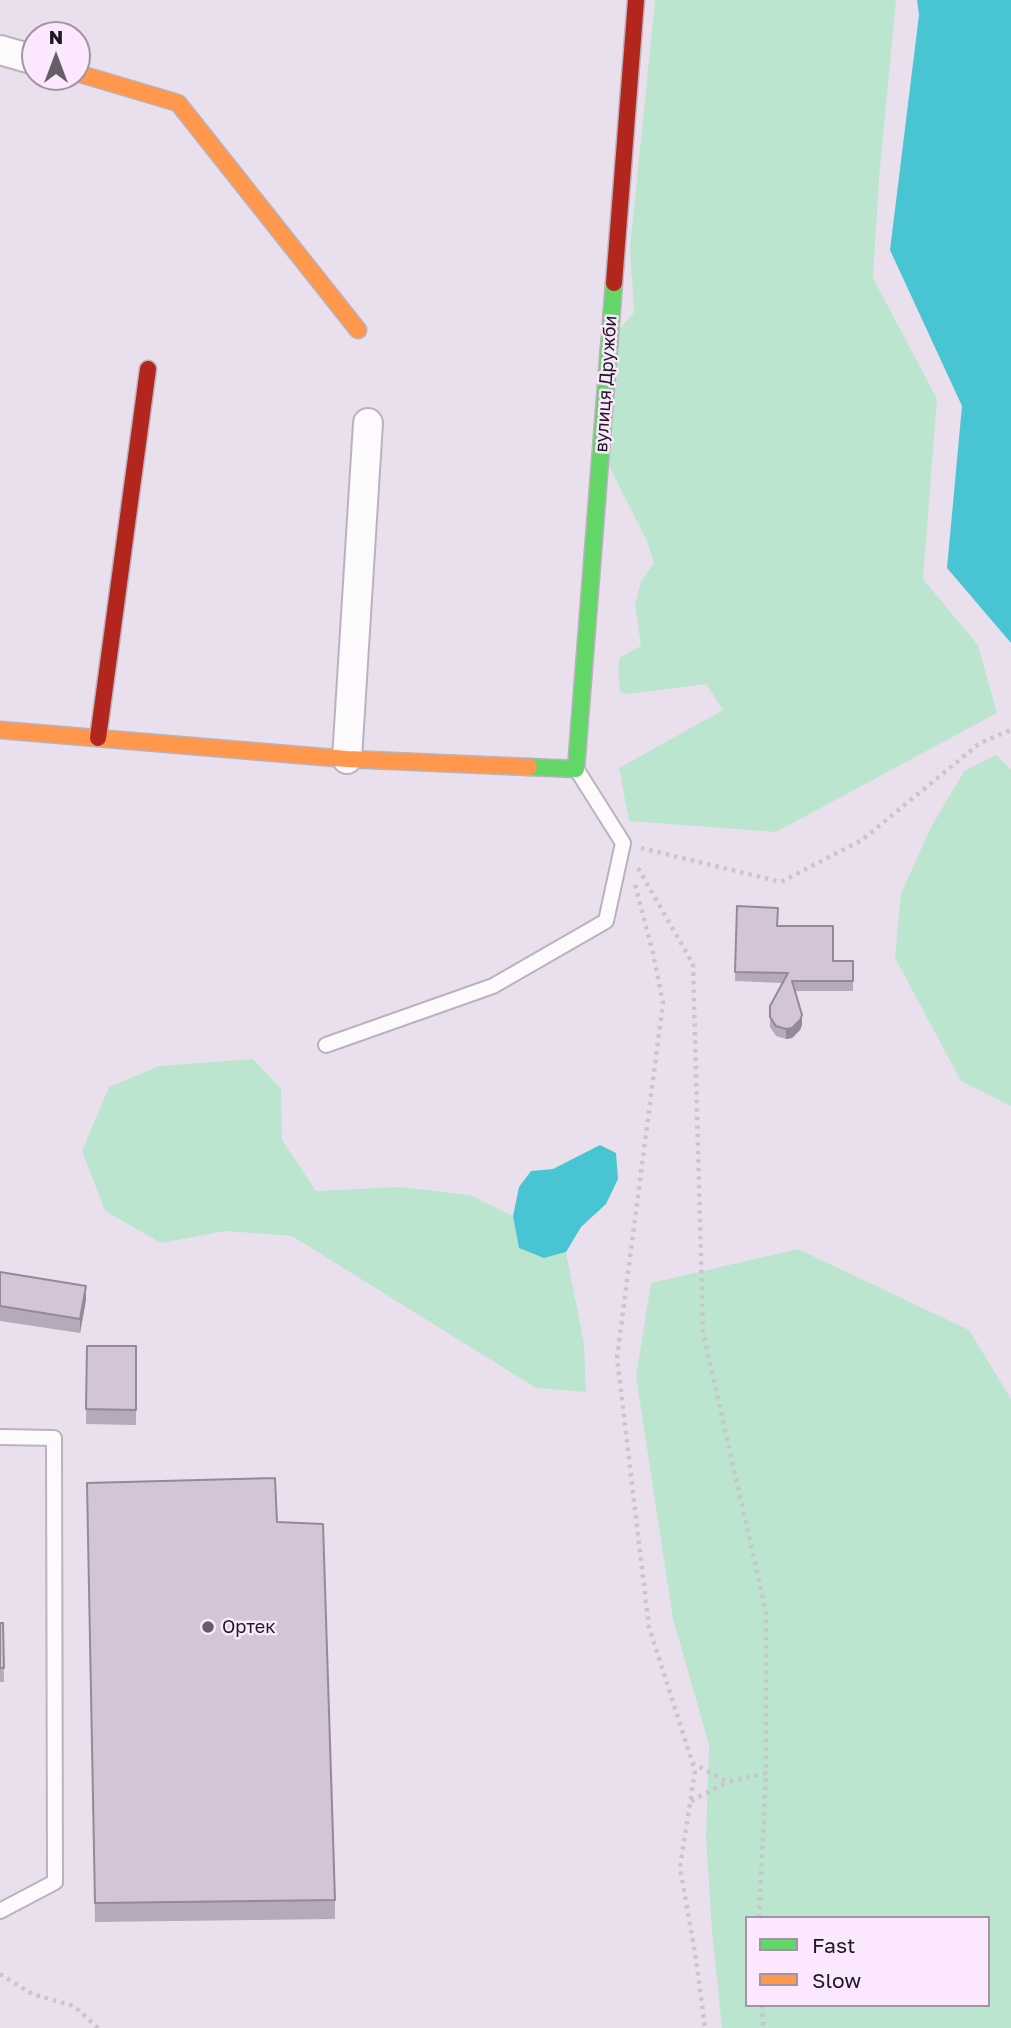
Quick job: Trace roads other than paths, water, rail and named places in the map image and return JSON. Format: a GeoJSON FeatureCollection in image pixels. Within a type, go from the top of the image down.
{"type":"FeatureCollection","features":[{"type":"Feature","properties":{"kind":"street","name":"вулиця Дружби"},"geometry":{"type":"LineString","coordinates":[[576,769],[636,0]]}},
{"type":"Feature","properties":{"kind":"street"},"geometry":{"type":"LineString","coordinates":[[0,50],[21,56]]}},
{"type":"Feature","properties":{"kind":"street"},"geometry":{"type":"LineString","coordinates":[[91,77],[178,103],[358,330]]}},
{"type":"Feature","properties":{"kind":"street"},"geometry":{"type":"LineString","coordinates":[[98,738],[148,369]]}},
{"type":"Feature","properties":{"kind":"street"},"geometry":{"type":"LineString","coordinates":[[348,759],[368,422]]}},
{"type":"Feature","properties":{"kind":"street"},"geometry":{"type":"LineString","coordinates":[[0,730],[348,759],[576,769]]}},
{"type":"Feature","properties":{"kind":"lane"},"geometry":{"type":"LineString","coordinates":[[326,1045],[493,986],[606,921],[623,844],[576,769]]}},
{"type":"Feature","properties":{"kind":"lane"},"geometry":{"type":"LineString","coordinates":[[0,1437],[54,1438],[55,1882],[0,1911]]}},
{"type":"Feature","properties":{"kind":"water"},"geometry":{"type":"Polygon","coordinates":[[[917,0],[1011,0],[1011,643],[947,568],[962,406],[890,250],[919,15],[917,0]]]}},
{"type":"Feature","properties":{"kind":"water"},"geometry":{"type":"Polygon","coordinates":[[[600,1145],[616,1153],[618,1179],[606,1204],[581,1227],[566,1252],[544,1258],[519,1248],[513,1216],[519,1187],[531,1171],[553,1169],[600,1145]]]}},
{"type":"Feature","properties":{"kind":"place","name":"Ортек"},"geometry":{"type":"Point","coordinates":[208,1627]}}]}
